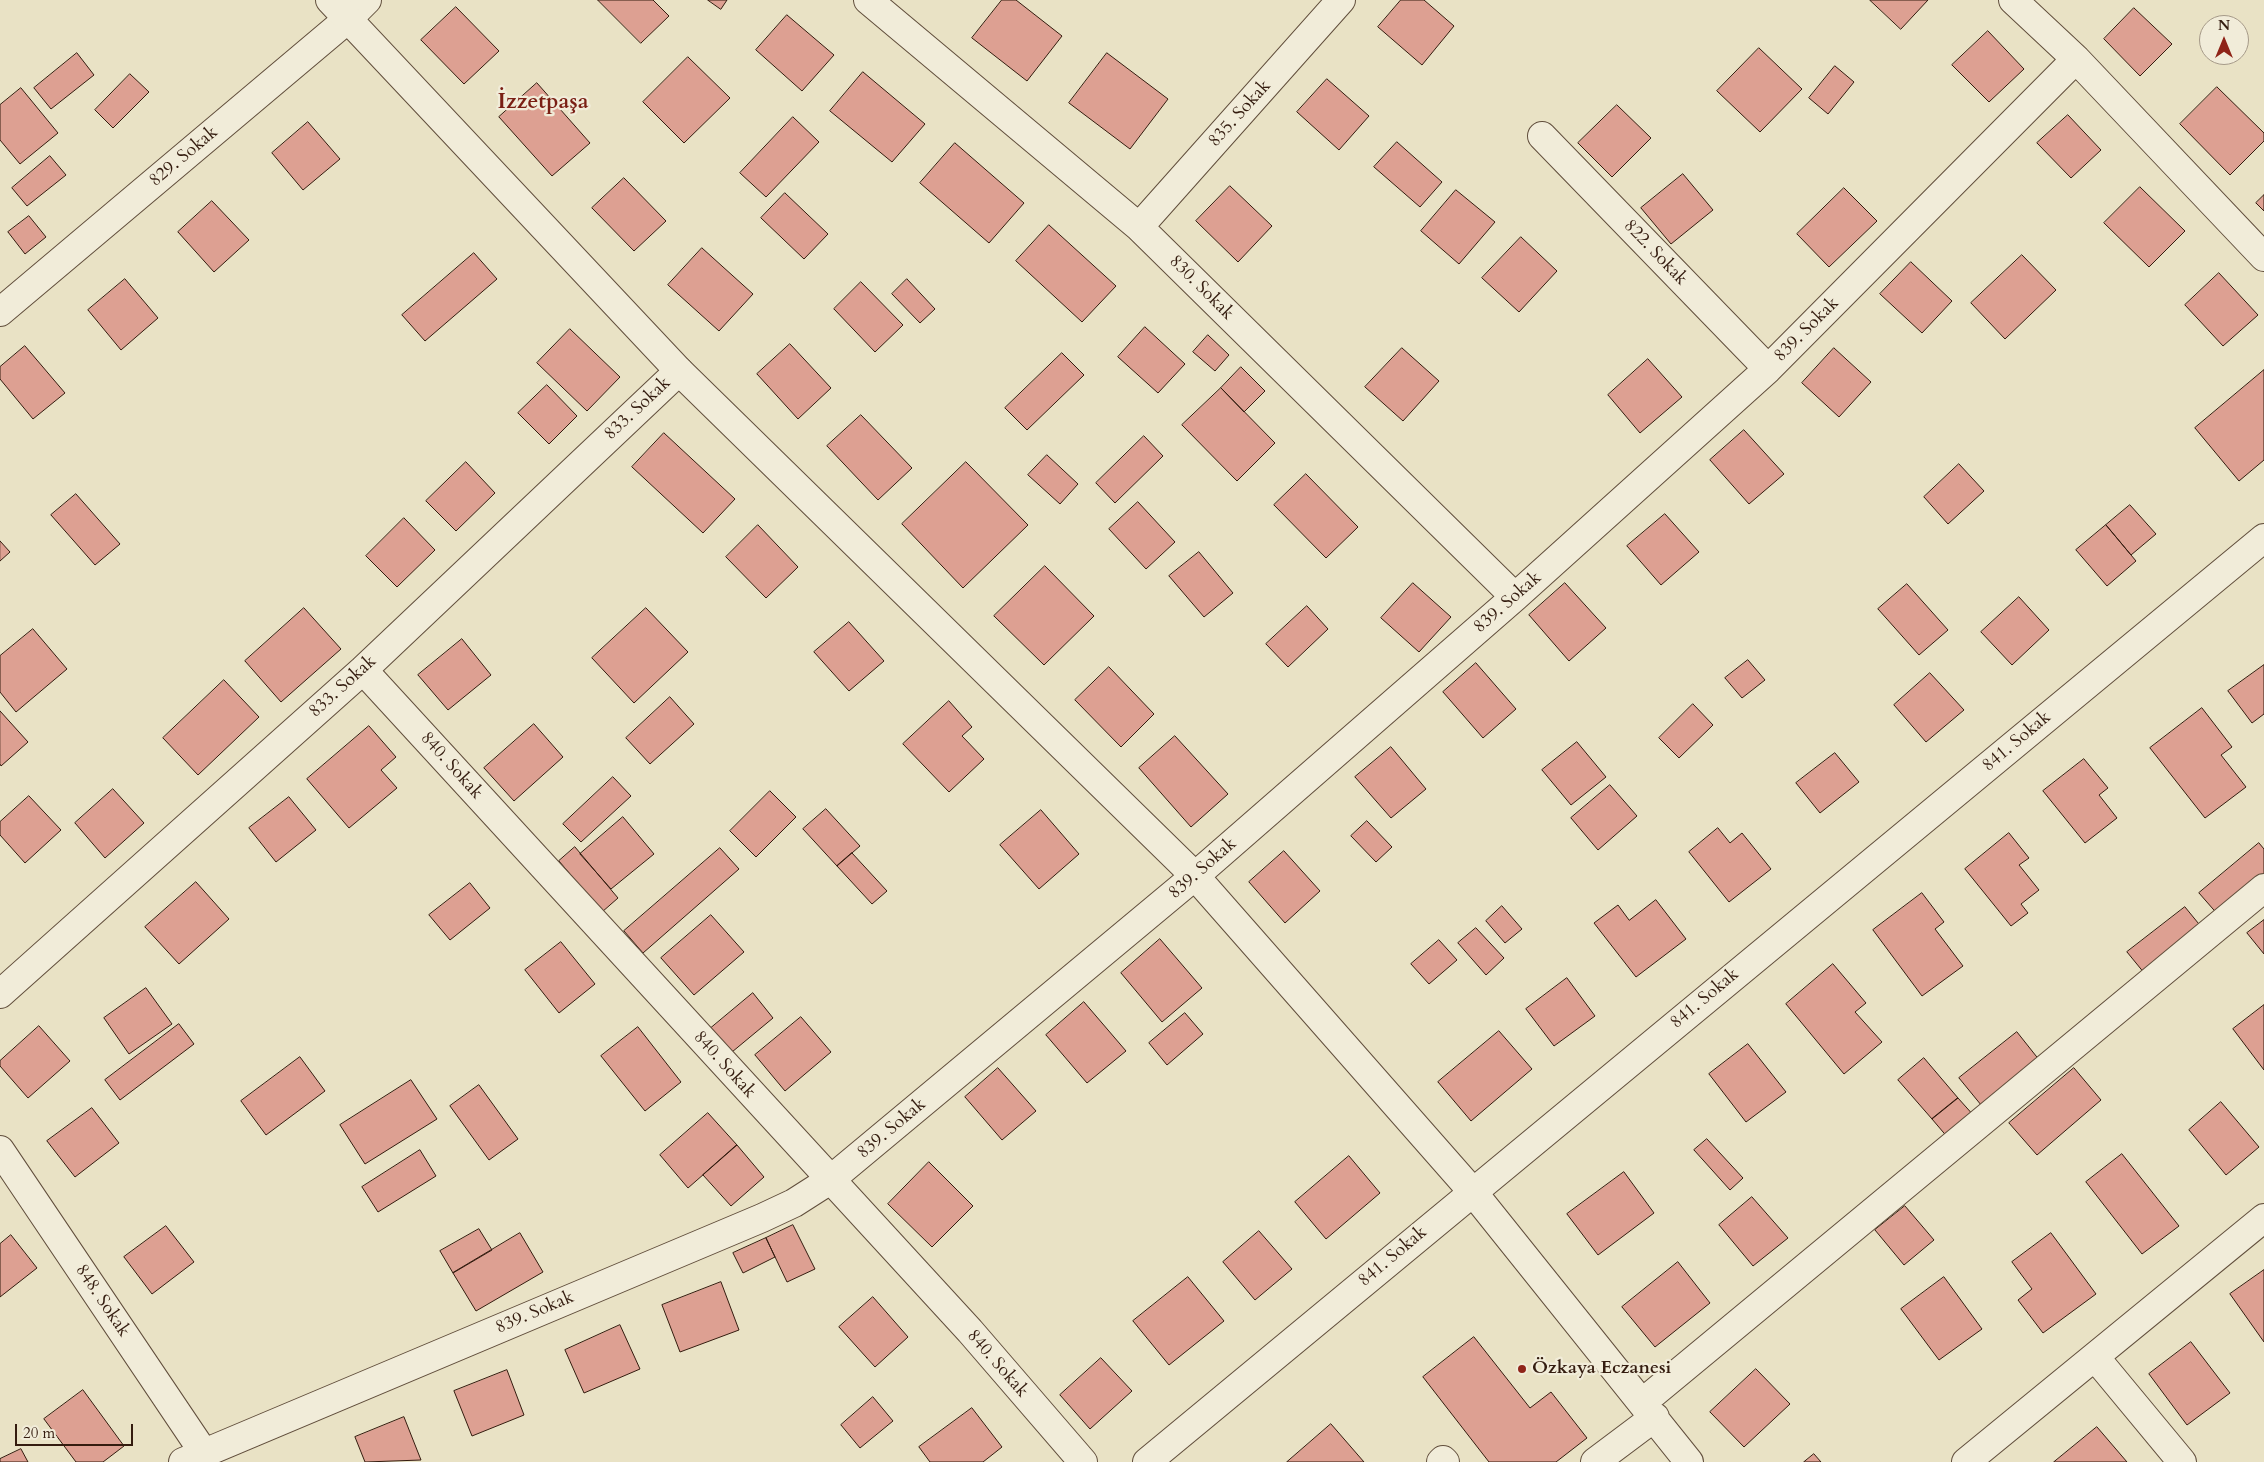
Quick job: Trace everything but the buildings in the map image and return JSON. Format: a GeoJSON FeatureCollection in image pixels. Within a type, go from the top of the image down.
{"type":"FeatureCollection","features":[{"type":"Feature","properties":{"kind":"street","name":"830. Sokak"},"geometry":{"type":"LineString","coordinates":[[868,0],[1139,227],[1515,597]]}},
{"type":"Feature","properties":{"kind":"street","name":"835. Sokak"},"geometry":{"type":"LineString","coordinates":[[1139,227],[1341,0]]}},
{"type":"Feature","properties":{"kind":"street"},"geometry":{"type":"LineString","coordinates":[[2013,0],[2076,59],[2264,257]]}},
{"type":"Feature","properties":{"kind":"street"},"geometry":{"type":"LineString","coordinates":[[348,6],[679,370],[1195,876],[1472,1191],[1689,1462]]}},
{"type":"Feature","properties":{"kind":"street","name":"829. Sokak"},"geometry":{"type":"LineString","coordinates":[[0,312],[348,6]]}},
{"type":"Feature","properties":{"kind":"street","name":"839. Sokak"},"geometry":{"type":"LineString","coordinates":[[194,1457],[762,1218],[794,1203],[830,1180],[1195,876],[1515,597],[1768,369],[2076,59]]}},
{"type":"Feature","properties":{"kind":"street","name":"822. Sokak"},"geometry":{"type":"LineString","coordinates":[[1542,136],[1768,369]]}},
{"type":"Feature","properties":{"kind":"street","name":"833. Sokak"},"geometry":{"type":"LineString","coordinates":[[0,994],[363,670],[679,370]]}},
{"type":"Feature","properties":{"kind":"street","name":"841. Sokak"},"geometry":{"type":"LineString","coordinates":[[1147,1462],[1472,1191],[2264,538]]}},
{"type":"Feature","properties":{"kind":"street","name":"840. Sokak"},"geometry":{"type":"LineString","coordinates":[[363,670],[970,1332],[1083,1462]]}},
{"type":"Feature","properties":{"kind":"street"},"geometry":{"type":"LineString","coordinates":[[1595,1462],[1649,1410],[2264,888]]}},
{"type":"Feature","properties":{"kind":"street","name":"848. Sokak"},"geometry":{"type":"LineString","coordinates":[[0,1150],[194,1457]]}},
{"type":"Feature","properties":{"kind":"street"},"geometry":{"type":"LineString","coordinates":[[1966,1462],[2264,1218]]}},
{"type":"Feature","properties":{"kind":"street"},"geometry":{"type":"LineString","coordinates":[[2095,1357],[2182,1462]]}},
{"type":"Feature","properties":{"kind":"street"},"geometry":{"type":"LineString","coordinates":[[1441,1462],[1443,1460],[1445,1462]]}},
{"type":"Feature","properties":{"kind":"place","name":"Özkaya Eczanesi"},"geometry":{"type":"Point","coordinates":[1522,1369]}},
{"type":"Feature","properties":{"kind":"district","name":"İzzetpaşa"},"geometry":{"type":"Point","coordinates":[543,103]}}]}
